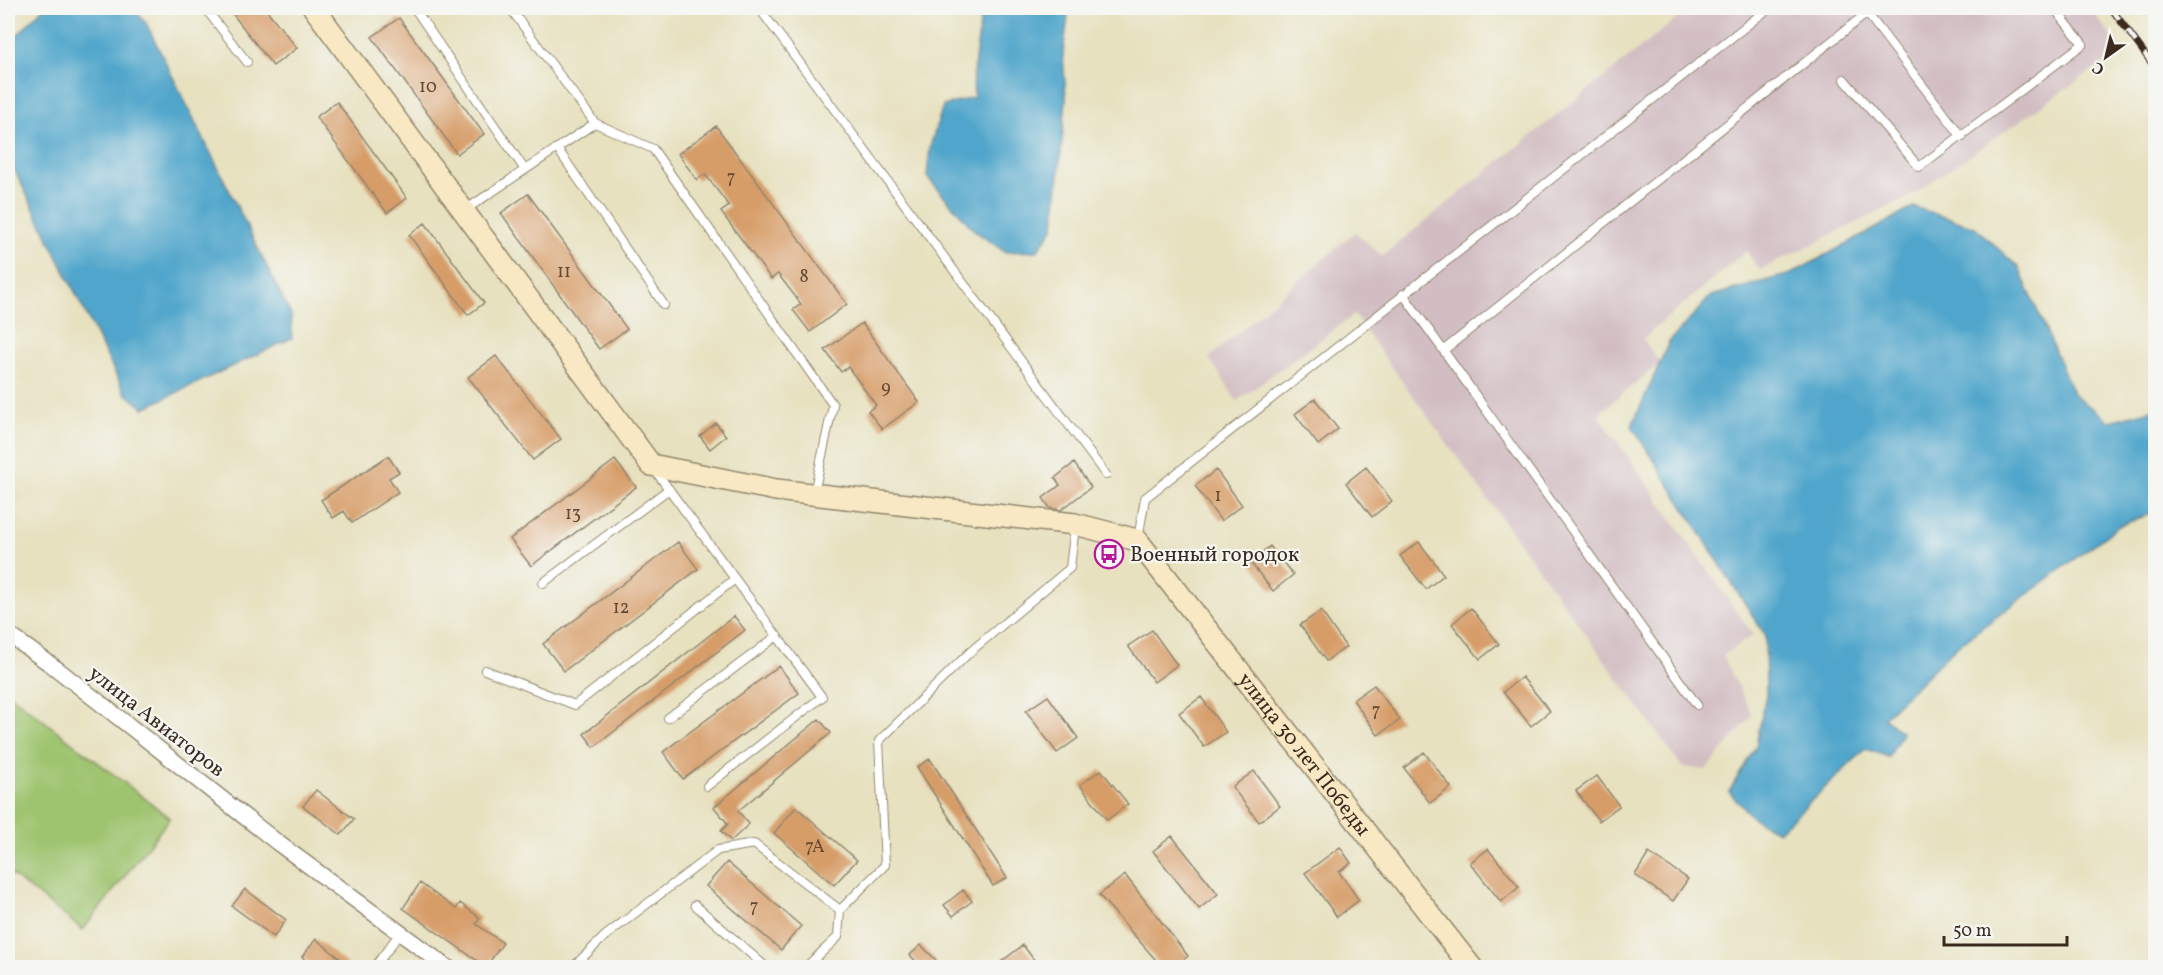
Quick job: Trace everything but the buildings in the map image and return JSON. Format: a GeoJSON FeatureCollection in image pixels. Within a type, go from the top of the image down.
{"type":"FeatureCollection","features":[{"type":"Feature","properties":{"kind":"street"},"geometry":{"type":"LineString","coordinates":[[314,8],[651,465],[776,490],[1075,524],[1137,540]]}},
{"type":"Feature","properties":{"kind":"street","name":"улица 30 лет Победы"},"geometry":{"type":"LineString","coordinates":[[1137,540],[1472,968]]}},
{"type":"Feature","properties":{"kind":"street","name":"улица Авиаторов"},"geometry":{"type":"LineString","coordinates":[[8,634],[57,669],[278,843],[448,968]]}},
{"type":"Feature","properties":{"kind":"lane"},"geometry":{"type":"LineString","coordinates":[[204,8],[247,62]]}},
{"type":"Feature","properties":{"kind":"lane"},"geometry":{"type":"LineString","coordinates":[[510,8],[594,123],[653,149],[833,405],[813,494]]}},
{"type":"Feature","properties":{"kind":"lane"},"geometry":{"type":"LineString","coordinates":[[759,8],[1106,476]]}},
{"type":"Feature","properties":{"kind":"lane"},"geometry":{"type":"LineString","coordinates":[[1137,540],[1145,498],[1769,8]]}},
{"type":"Feature","properties":{"kind":"lane"},"geometry":{"type":"LineString","coordinates":[[1844,79],[1919,167],[1962,137],[2083,44],[2054,8]]}},
{"type":"Feature","properties":{"kind":"lane"},"geometry":{"type":"LineString","coordinates":[[416,9],[525,170]]}},
{"type":"Feature","properties":{"kind":"lane"},"geometry":{"type":"LineString","coordinates":[[1444,350],[1867,14],[1962,137]]}},
{"type":"Feature","properties":{"kind":"lane"},"geometry":{"type":"LineString","coordinates":[[464,211],[594,123]]}},
{"type":"Feature","properties":{"kind":"lane"},"geometry":{"type":"LineString","coordinates":[[557,148],[664,305]]}},
{"type":"Feature","properties":{"kind":"lane"},"geometry":{"type":"LineString","coordinates":[[1403,294],[1697,705]]}},
{"type":"Feature","properties":{"kind":"lane"},"geometry":{"type":"LineString","coordinates":[[651,465],[822,697],[707,786]]}},
{"type":"Feature","properties":{"kind":"lane"},"geometry":{"type":"LineString","coordinates":[[543,584],[669,489]]}},
{"type":"Feature","properties":{"kind":"lane"},"geometry":{"type":"LineString","coordinates":[[805,968],[838,937],[840,910],[885,865],[879,741],[970,652],[1070,568],[1075,524]]}},
{"type":"Feature","properties":{"kind":"lane"},"geometry":{"type":"LineString","coordinates":[[485,670],[575,705],[735,579]]}},
{"type":"Feature","properties":{"kind":"lane"},"geometry":{"type":"LineString","coordinates":[[668,718],[777,636]]}},
{"type":"Feature","properties":{"kind":"lane"},"geometry":{"type":"LineString","coordinates":[[572,968],[605,936],[718,850],[754,844],[840,910]]}},
{"type":"Feature","properties":{"kind":"lane"},"geometry":{"type":"LineString","coordinates":[[694,905],[767,968]]}},
{"type":"Feature","properties":{"kind":"lane"},"geometry":{"type":"LineString","coordinates":[[374,968],[400,933]]}},
{"type":"Feature","properties":{"kind":"shaded area"},"geometry":{"type":"Polygon","coordinates":[[[1690,8],[2090,8],[2122,50],[1911,196],[1760,270],[1746,251],[1643,339],[1660,363],[1598,414],[1753,635],[1723,656],[1752,715],[1706,770],[1682,767],[1354,315],[1237,401],[1209,358],[1355,232],[1382,256],[1690,8]]]}},
{"type":"Feature","properties":{"kind":"green space"},"geometry":{"type":"Polygon","coordinates":[[[8,693],[170,818],[83,930],[8,872],[8,693]]]}},
{"type":"Feature","properties":{"kind":"water"},"geometry":{"type":"Polygon","coordinates":[[[43,8],[132,8],[146,23],[291,315],[292,338],[144,408],[125,393],[8,157],[8,45],[43,8]]]}},
{"type":"Feature","properties":{"kind":"water"},"geometry":{"type":"Polygon","coordinates":[[[982,8],[1069,8],[1063,54],[1066,99],[1054,227],[1037,251],[1005,252],[975,231],[927,177],[930,147],[943,106],[974,97],[973,76],[982,8]]]}},
{"type":"Feature","properties":{"kind":"water"},"geometry":{"type":"Polygon","coordinates":[[[1914,207],[1975,227],[2019,268],[2074,395],[2110,421],[2155,409],[2155,512],[2119,526],[1956,647],[1884,717],[1902,733],[1889,757],[1866,749],[1778,832],[1753,818],[1729,792],[1756,746],[1766,694],[1765,635],[1632,426],[1669,342],[1711,296],[1791,274],[1914,207]]]}},
{"type":"Feature","properties":{"kind":"railway"},"geometry":{"type":"LineString","coordinates":[[2111,8],[2156,69]]}},
{"type":"Feature","properties":{"kind":"place","name":"Военный городок"},"geometry":{"type":"Point","coordinates":[1109,554]}}]}
